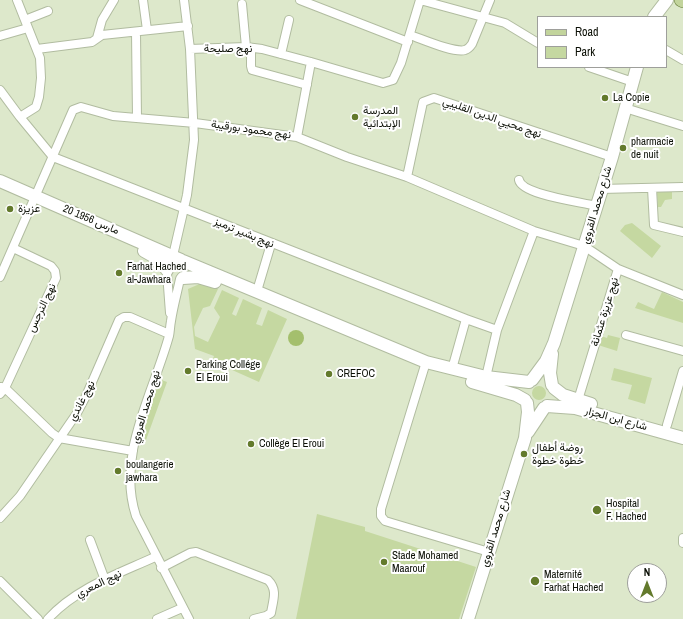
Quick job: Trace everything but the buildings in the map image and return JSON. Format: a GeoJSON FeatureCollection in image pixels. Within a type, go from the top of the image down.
{"type":"FeatureCollection","features":[{"type":"Feature","properties":{"kind":"main road"},"geometry":{"type":"LineString","coordinates":[[651,16],[655,0]]}},
{"type":"Feature","properties":{"kind":"main road"},"geometry":{"type":"LineString","coordinates":[[655,16],[667,0]]}},
{"type":"Feature","properties":{"kind":"main road","name":"شارع محمد القروي"},"geometry":{"type":"LineString","coordinates":[[468,619],[524,438],[528,412],[524,390],[546,361],[554,343],[612,157],[637,68]]}},
{"type":"Feature","properties":{"kind":"main road","name":"20 مارس 1956"},"geometry":{"type":"LineString","coordinates":[[0,181],[34,199],[150,253],[160,260],[174,263]]}},
{"type":"Feature","properties":{"kind":"main road","name":"20 مارس 1956"},"geometry":{"type":"LineString","coordinates":[[0,188],[34,199]]}},
{"type":"Feature","properties":{"kind":"main road"},"geometry":{"type":"LineString","coordinates":[[174,263],[187,270],[181,279]]}},
{"type":"Feature","properties":{"kind":"main road"},"geometry":{"type":"LineString","coordinates":[[174,263],[174,279],[206,278],[360,344],[516,395],[535,408],[546,407]]}},
{"type":"Feature","properties":{"kind":"main road"},"geometry":{"type":"LineString","coordinates":[[174,263],[257,291],[424,365],[452,369],[486,377],[530,381],[545,379],[553,387]]}},
{"type":"Feature","properties":{"kind":"main road","name":"شارع محمد القروي"},"geometry":{"type":"LineString","coordinates":[[524,438],[537,416],[554,398],[550,373],[554,343]]}},
{"type":"Feature","properties":{"kind":"main road","name":"شارع ابن الجزار"},"geometry":{"type":"LineString","coordinates":[[553,387],[564,395],[578,400],[683,430]]}},
{"type":"Feature","properties":{"kind":"main road","name":"شارع ابن الجزار"},"geometry":{"type":"LineString","coordinates":[[546,407],[575,408],[683,438]]}},
{"type":"Feature","properties":{"kind":"street"},"geometry":{"type":"LineString","coordinates":[[17,0],[40,58],[39,97],[36,107],[20,117]]}},
{"type":"Feature","properties":{"kind":"street"},"geometry":{"type":"LineString","coordinates":[[97,38],[102,20],[114,0]]}},
{"type":"Feature","properties":{"kind":"street"},"geometry":{"type":"LineString","coordinates":[[143,0],[147,30]]}},
{"type":"Feature","properties":{"kind":"street"},"geometry":{"type":"LineString","coordinates":[[170,322],[174,263],[194,140],[190,49],[184,0]]}},
{"type":"Feature","properties":{"kind":"street"},"geometry":{"type":"LineString","coordinates":[[300,0],[409,39],[450,49],[464,50],[472,44],[490,0]]}},
{"type":"Feature","properties":{"kind":"street"},"geometry":{"type":"LineString","coordinates":[[409,39],[420,0],[484,16],[505,23],[537,42]]}},
{"type":"Feature","properties":{"kind":"street"},"geometry":{"type":"LineString","coordinates":[[242,4],[252,70],[307,85]]}},
{"type":"Feature","properties":{"kind":"street"},"geometry":{"type":"LineString","coordinates":[[0,36],[27,24],[48,11]]}},
{"type":"Feature","properties":{"kind":"street"},"geometry":{"type":"LineString","coordinates":[[282,54],[289,20]]}},
{"type":"Feature","properties":{"kind":"street"},"geometry":{"type":"LineString","coordinates":[[37,49],[92,42],[102,35],[188,26]]}},
{"type":"Feature","properties":{"kind":"street"},"geometry":{"type":"LineString","coordinates":[[136,32],[137,118]]}},
{"type":"Feature","properties":{"kind":"street","name":"نهج صليحة"},"geometry":{"type":"LineString","coordinates":[[190,49],[248,48],[282,54],[383,83],[393,80],[409,39]]}},
{"type":"Feature","properties":{"kind":"street"},"geometry":{"type":"LineString","coordinates":[[667,51],[683,60]]}},
{"type":"Feature","properties":{"kind":"street"},"geometry":{"type":"LineString","coordinates":[[297,137],[311,62]]}},
{"type":"Feature","properties":{"kind":"street"},"geometry":{"type":"LineString","coordinates":[[592,68],[633,82]]}},
{"type":"Feature","properties":{"kind":"street","name":"نهج بشير ترميز"},"geometry":{"type":"LineString","coordinates":[[0,90],[53,157],[271,244],[498,330]]}},
{"type":"Feature","properties":{"kind":"street","name":"نهج محيي الدين القليبي"},"geometry":{"type":"LineString","coordinates":[[407,177],[423,102],[427,99],[434,98],[612,157]]}},
{"type":"Feature","properties":{"kind":"street","name":"نهج محمود بورقيبة"},"geometry":{"type":"LineString","coordinates":[[0,278],[73,110],[81,107],[113,116],[194,123],[297,137],[407,177],[534,231],[584,246],[618,268]]}},
{"type":"Feature","properties":{"kind":"street"},"geometry":{"type":"LineString","coordinates":[[626,108],[683,126]]}},
{"type":"Feature","properties":{"kind":"street"},"geometry":{"type":"LineString","coordinates":[[519,180],[522,186],[539,194],[596,206]]}},
{"type":"Feature","properties":{"kind":"street"},"geometry":{"type":"LineString","coordinates":[[601,189],[683,187]]}},
{"type":"Feature","properties":{"kind":"street"},"geometry":{"type":"LineString","coordinates":[[652,188],[654,225],[683,232]]}},
{"type":"Feature","properties":{"kind":"street"},"geometry":{"type":"LineString","coordinates":[[486,377],[498,330],[534,231]]}},
{"type":"Feature","properties":{"kind":"street"},"geometry":{"type":"LineString","coordinates":[[257,291],[271,244]]}},
{"type":"Feature","properties":{"kind":"street","name":"نهج النرجس"},"geometry":{"type":"LineString","coordinates":[[2,390],[56,278],[55,271],[51,266],[13,248]]}},
{"type":"Feature","properties":{"kind":"street","name":"نهج عزيزة عثمانة"},"geometry":{"type":"LineString","coordinates":[[578,400],[618,268],[683,295]]}},
{"type":"Feature","properties":{"kind":"street","name":"نهج محمد العروي"},"geometry":{"type":"LineString","coordinates":[[181,279],[170,322],[169,334],[138,428],[129,482],[132,505],[161,568],[189,619]]}},
{"type":"Feature","properties":{"kind":"street","name":"نهج غاندي"},"geometry":{"type":"LineString","coordinates":[[0,518],[20,496],[60,438],[86,396],[119,320],[124,317],[130,317],[169,334]]}},
{"type":"Feature","properties":{"kind":"street"},"geometry":{"type":"LineString","coordinates":[[452,369],[466,319]]}},
{"type":"Feature","properties":{"kind":"street"},"geometry":{"type":"LineString","coordinates":[[626,335],[683,350]]}},
{"type":"Feature","properties":{"kind":"street"},"geometry":{"type":"LineString","coordinates":[[424,365],[381,516],[385,521],[489,552]]}},
{"type":"Feature","properties":{"kind":"street"},"geometry":{"type":"LineString","coordinates":[[667,425],[683,371]]}},
{"type":"Feature","properties":{"kind":"street"},"geometry":{"type":"LineString","coordinates":[[2,390],[52,433],[60,438],[133,452]]}},
{"type":"Feature","properties":{"kind":"street"},"geometry":{"type":"LineString","coordinates":[[683,538],[683,543]]}},
{"type":"Feature","properties":{"kind":"street"},"geometry":{"type":"LineString","coordinates":[[90,540],[105,580]]}},
{"type":"Feature","properties":{"kind":"street"},"geometry":{"type":"LineString","coordinates":[[161,568],[190,553],[196,552],[268,580],[274,586],[275,591],[271,612],[266,616],[254,619]]}},
{"type":"Feature","properties":{"kind":"street","name":"نهج المعري"},"geometry":{"type":"LineString","coordinates":[[48,619],[69,600],[105,580],[156,557]]}},
{"type":"Feature","properties":{"kind":"street"},"geometry":{"type":"LineString","coordinates":[[0,581],[38,619]]}},
{"type":"Feature","properties":{"kind":"street"},"geometry":{"type":"LineString","coordinates":[[157,619],[182,608]]}},
{"type":"Feature","properties":{"kind":"green space"},"geometry":{"type":"Polygon","coordinates":[[[672,191],[672,199],[665,200],[661,207],[658,207],[657,192],[672,191]]]}},
{"type":"Feature","properties":{"kind":"green space"},"geometry":{"type":"Polygon","coordinates":[[[632,223],[661,246],[652,258],[620,231],[625,225],[632,223]]]}},
{"type":"Feature","properties":{"kind":"green space"},"geometry":{"type":"Polygon","coordinates":[[[204,282],[218,289],[210,306],[203,308],[194,327],[195,336],[208,342],[220,317],[214,308],[222,290],[239,298],[232,314],[236,316],[243,299],[262,308],[256,324],[262,326],[268,310],[287,319],[259,382],[212,361],[214,356],[195,349],[188,289],[204,282]]]}},
{"type":"Feature","properties":{"kind":"green space"},"geometry":{"type":"Polygon","coordinates":[[[662,292],[683,302],[683,323],[635,308],[638,302],[654,309],[662,292]]]}},
{"type":"Feature","properties":{"kind":"green space"},"geometry":{"type":"Polygon","coordinates":[[[293,330],[299,330],[304,335],[302,344],[299,346],[293,346],[288,341],[288,335],[293,330]]]}},
{"type":"Feature","properties":{"kind":"green space"},"geometry":{"type":"Polygon","coordinates":[[[608,335],[620,338],[617,351],[598,345],[601,336],[607,338],[608,335]]]}},
{"type":"Feature","properties":{"kind":"green space"},"geometry":{"type":"Polygon","coordinates":[[[614,368],[652,378],[645,404],[628,399],[632,385],[611,380],[614,368]]]}},
{"type":"Feature","properties":{"kind":"green space"},"geometry":{"type":"Polygon","coordinates":[[[159,379],[167,382],[146,440],[143,442],[139,440],[159,379]]]}},
{"type":"Feature","properties":{"kind":"green space"},"geometry":{"type":"Polygon","coordinates":[[[536,386],[542,386],[546,390],[546,396],[542,400],[536,400],[532,396],[532,390],[536,386]]]}},
{"type":"Feature","properties":{"kind":"green space","name":"Stade Mohamed Maarouf"},"geometry":{"type":"Polygon","coordinates":[[[317,514],[365,527],[365,531],[476,567],[459,619],[296,619],[317,514]]]}},
{"type":"Feature","properties":{"kind":"place","name":"La Copie"},"geometry":{"type":"Point","coordinates":[605,98]}},
{"type":"Feature","properties":{"kind":"place","name":"المدرسة الإبتدائية"},"geometry":{"type":"Point","coordinates":[355,117]}},
{"type":"Feature","properties":{"kind":"place","name":"pharmacie de nuit"},"geometry":{"type":"Point","coordinates":[623,148]}},
{"type":"Feature","properties":{"kind":"place","name":"عزيزة"},"geometry":{"type":"Point","coordinates":[10,209]}},
{"type":"Feature","properties":{"kind":"place","name":"Farhat Hached al-Jawhara"},"geometry":{"type":"Point","coordinates":[119,273]}},
{"type":"Feature","properties":{"kind":"place","name":"Parking Collége El Eroui"},"geometry":{"type":"Point","coordinates":[188,371]}},
{"type":"Feature","properties":{"kind":"place","name":"CREFOC"},"geometry":{"type":"Point","coordinates":[329,374]}},
{"type":"Feature","properties":{"kind":"place","name":"Collège El Eroui"},"geometry":{"type":"Point","coordinates":[251,444]}},
{"type":"Feature","properties":{"kind":"place","name":"روضة أطفال خطوة خطوة"},"geometry":{"type":"Point","coordinates":[524,454]}},
{"type":"Feature","properties":{"kind":"place","name":"boulangerie jawhara"},"geometry":{"type":"Point","coordinates":[118,471]}},
{"type":"Feature","properties":{"kind":"place","name":"Hospital F. Hached"},"geometry":{"type":"Point","coordinates":[597,510]}},
{"type":"Feature","properties":{"kind":"place","name":"Stade Mohamed Maarouf"},"geometry":{"type":"Point","coordinates":[384,562]}},
{"type":"Feature","properties":{"kind":"place","name":"Maternité Farhat Hached"},"geometry":{"type":"Point","coordinates":[535,581]}}]}
